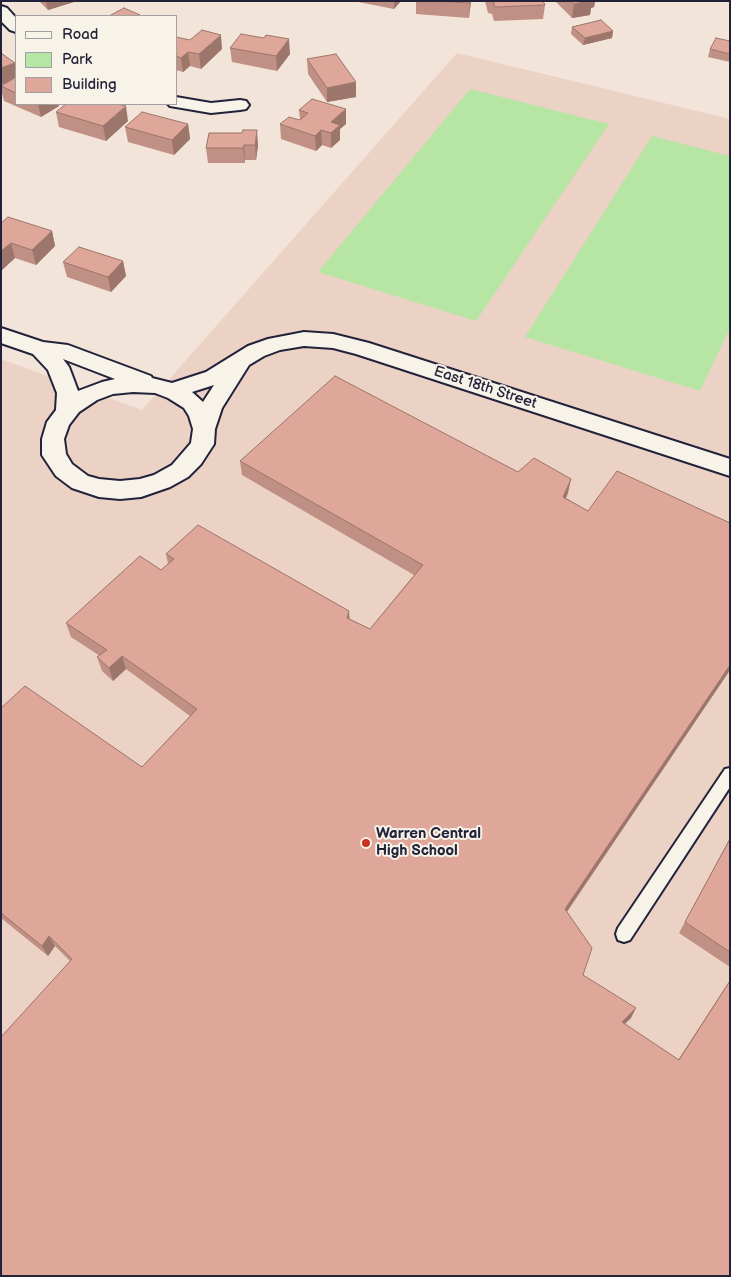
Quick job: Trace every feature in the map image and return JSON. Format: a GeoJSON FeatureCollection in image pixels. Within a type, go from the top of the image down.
{"type":"FeatureCollection","features":[{"type":"Feature","properties":{"kind":"street"},"geometry":{"type":"LineString","coordinates":[[1,11],[15,26]]}},
{"type":"Feature","properties":{"kind":"street"},"geometry":{"type":"LineString","coordinates":[[178,102],[211,108],[240,105]]}},
{"type":"Feature","properties":{"kind":"street"},"geometry":{"type":"LineString","coordinates":[[1,335],[41,349],[60,350],[164,388],[192,403],[200,415],[204,429]]}},
{"type":"Feature","properties":{"kind":"street","name":"East 18th Street"},"geometry":{"type":"LineString","coordinates":[[164,388],[214,377],[256,351],[276,344],[304,339],[333,341],[370,351],[730,468]]}},
{"type":"Feature","properties":{"kind":"street"},"geometry":{"type":"LineString","coordinates":[[41,349],[58,368],[68,392],[67,412]]}},
{"type":"Feature","properties":{"kind":"street"},"geometry":{"type":"LineString","coordinates":[[164,388],[133,384],[110,387],[89,395],[71,407],[58,422],[52,438],[54,455],[64,470],[80,482],[99,488],[120,490],[142,488],[162,481],[180,471],[194,458],[202,444],[204,429],[211,408],[240,362]]}},
{"type":"Feature","properties":{"kind":"lane"},"geometry":{"type":"LineString","coordinates":[[624,934],[730,774]]}},
{"type":"Feature","properties":{"kind":"shaded area","name":"Warren Central High School"},"geometry":{"type":"Polygon","coordinates":[[[457,53],[730,119],[730,1276],[1,1276],[1,359],[142,410],[457,53]]]}},
{"type":"Feature","properties":{"kind":"green space"},"geometry":{"type":"Polygon","coordinates":[[[470,89],[609,124],[476,321],[318,272],[470,89]]]}},
{"type":"Feature","properties":{"kind":"green space"},"geometry":{"type":"Polygon","coordinates":[[[652,136],[730,156],[730,328],[700,391],[525,337],[652,136]]]}},
{"type":"Feature","properties":{"kind":"building"},"geometry":{"type":"Polygon","coordinates":[[[437,1],[470,1],[470,3],[437,1]]]}},
{"type":"Feature","properties":{"kind":"building"},"geometry":{"type":"Polygon","coordinates":[[[493,1],[543,1],[545,5],[495,7],[493,1]]]}},
{"type":"Feature","properties":{"kind":"building"},"geometry":{"type":"Polygon","coordinates":[[[571,1],[589,1],[574,4],[571,1]]]}},
{"type":"Feature","properties":{"kind":"building"},"geometry":{"type":"Polygon","coordinates":[[[124,8],[140,15],[111,15],[124,8]]]}},
{"type":"Feature","properties":{"kind":"building"},"geometry":{"type":"Polygon","coordinates":[[[601,20],[613,31],[585,38],[572,27],[601,20]]]}},
{"type":"Feature","properties":{"kind":"building"},"geometry":{"type":"Polygon","coordinates":[[[202,30],[221,35],[199,54],[188,52],[181,58],[178,57],[178,37],[190,40],[202,30]]]}},
{"type":"Feature","properties":{"kind":"building"},"geometry":{"type":"Polygon","coordinates":[[[241,34],[264,38],[266,35],[289,39],[276,56],[230,48],[241,34]]]}},
{"type":"Feature","properties":{"kind":"building"},"geometry":{"type":"Polygon","coordinates":[[[716,38],[730,41],[730,54],[710,49],[716,38]]]}},
{"type":"Feature","properties":{"kind":"building"},"geometry":{"type":"Polygon","coordinates":[[[1,53],[15,63],[1,68],[1,53]]]}},
{"type":"Feature","properties":{"kind":"building"},"geometry":{"type":"Polygon","coordinates":[[[336,54],[356,82],[327,88],[307,59],[336,54]]]}},
{"type":"Feature","properties":{"kind":"building"},"geometry":{"type":"Polygon","coordinates":[[[15,78],[15,93],[1,86],[15,78]]]}},
{"type":"Feature","properties":{"kind":"building"},"geometry":{"type":"Polygon","coordinates":[[[312,99],[346,109],[331,122],[340,125],[331,133],[321,130],[315,136],[280,124],[289,117],[300,120],[308,113],[299,110],[312,99]]]}},
{"type":"Feature","properties":{"kind":"building"},"geometry":{"type":"Polygon","coordinates":[[[65,105],[126,106],[103,126],[56,112],[65,105]]]}},
{"type":"Feature","properties":{"kind":"building"},"geometry":{"type":"Polygon","coordinates":[[[142,112],[188,124],[172,140],[125,127],[142,112]]]}},
{"type":"Feature","properties":{"kind":"building"},"geometry":{"type":"Polygon","coordinates":[[[243,130],[257,130],[255,145],[244,145],[243,148],[206,148],[209,133],[242,133],[243,130]]]}},
{"type":"Feature","properties":{"kind":"building"},"geometry":{"type":"Polygon","coordinates":[[[8,217],[52,231],[32,250],[11,243],[1,251],[1,223],[8,217]]]}},
{"type":"Feature","properties":{"kind":"building"},"geometry":{"type":"Polygon","coordinates":[[[79,247],[123,261],[108,277],[63,262],[79,247]]]}},
{"type":"Feature","properties":{"kind":"building","name":"Warren Central High School"},"geometry":{"type":"Polygon","coordinates":[[[335,376],[518,472],[534,458],[571,479],[563,497],[588,511],[617,471],[730,523],[730,665],[565,909],[592,948],[583,975],[636,1008],[622,1022],[679,1060],[730,981],[730,1276],[1,1276],[1,1037],[72,959],[49,936],[42,946],[1,913],[1,708],[25,686],[142,767],[197,709],[122,656],[109,668],[97,657],[107,650],[66,623],[140,556],[161,570],[174,559],[166,554],[198,525],[349,611],[347,618],[370,629],[423,565],[240,461],[335,376]]]}},
{"type":"Feature","properties":{"kind":"building"},"geometry":{"type":"Polygon","coordinates":[[[730,839],[730,952],[685,922],[730,839]]]}},
{"type":"Feature","properties":{"kind":"place","name":"Warren Central High School"},"geometry":{"type":"Point","coordinates":[366,843]}}]}
